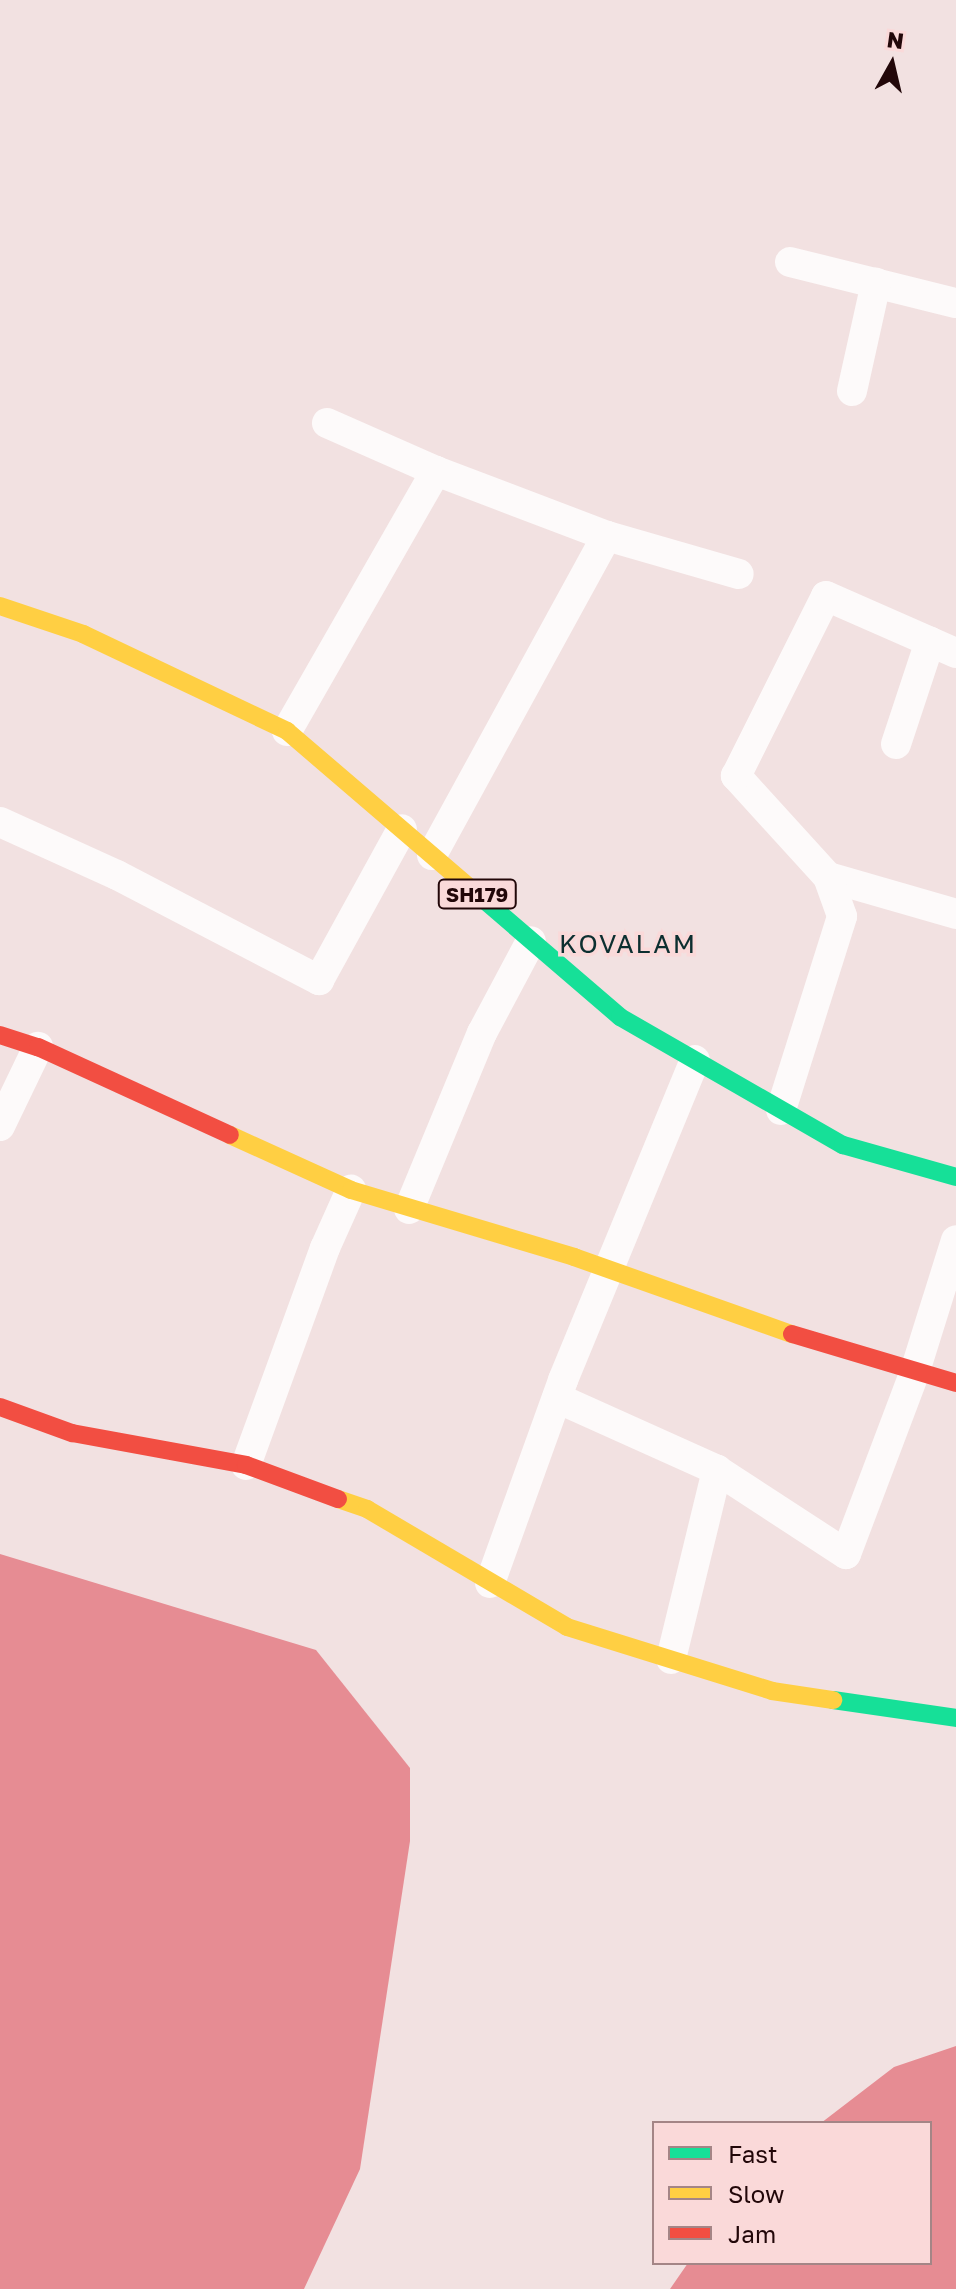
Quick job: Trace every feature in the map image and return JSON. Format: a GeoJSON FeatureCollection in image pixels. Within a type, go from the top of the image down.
{"type":"FeatureCollection","features":[{"type":"Feature","properties":{"kind":"street"},"geometry":{"type":"LineString","coordinates":[[790,262],[956,303]]}},
{"type":"Feature","properties":{"kind":"street"},"geometry":{"type":"LineString","coordinates":[[852,391],[876,283]]}},
{"type":"Feature","properties":{"kind":"street"},"geometry":{"type":"LineString","coordinates":[[327,423],[436,471],[607,536],[739,574]]}},
{"type":"Feature","properties":{"kind":"street"},"geometry":{"type":"LineString","coordinates":[[287,731],[436,471]]}},
{"type":"Feature","properties":{"kind":"street"},"geometry":{"type":"LineString","coordinates":[[432,855],[607,536]]}},
{"type":"Feature","properties":{"kind":"street"},"geometry":{"type":"LineString","coordinates":[[781,1110],[842,916],[828,877],[736,776],[826,596],[943,647],[896,744]]}},
{"type":"Feature","properties":{"kind":"street","name":"SH179"},"geometry":{"type":"LineString","coordinates":[[0,606],[83,634],[287,731],[620,1017],[843,1145],[956,1177]]}},
{"type":"Feature","properties":{"kind":"street"},"geometry":{"type":"LineString","coordinates":[[0,822],[117,875],[319,980],[402,829]]}},
{"type":"Feature","properties":{"kind":"street"},"geometry":{"type":"LineString","coordinates":[[828,877],[956,914]]}},
{"type":"Feature","properties":{"kind":"street"},"geometry":{"type":"LineString","coordinates":[[409,1209],[482,1033],[531,941]]}},
{"type":"Feature","properties":{"kind":"street"},"geometry":{"type":"LineString","coordinates":[[0,1035],[38,1047],[351,1190],[611,1270],[750,1322],[956,1383]]}},
{"type":"Feature","properties":{"kind":"street"},"geometry":{"type":"LineString","coordinates":[[0,1126],[38,1047]]}},
{"type":"Feature","properties":{"kind":"street"},"geometry":{"type":"LineString","coordinates":[[490,1583],[557,1398],[695,1060]]}},
{"type":"Feature","properties":{"kind":"street"},"geometry":{"type":"LineString","coordinates":[[246,1465],[325,1248],[351,1190]]}},
{"type":"Feature","properties":{"kind":"street"},"geometry":{"type":"LineString","coordinates":[[557,1398],[717,1470],[846,1554],[915,1371],[956,1240]]}},
{"type":"Feature","properties":{"kind":"street"},"geometry":{"type":"LineString","coordinates":[[0,1407],[72,1433],[246,1465],[367,1509],[567,1627],[772,1691],[956,1718]]}},
{"type":"Feature","properties":{"kind":"street"},"geometry":{"type":"LineString","coordinates":[[671,1659],[717,1470]]}},
{"type":"Feature","properties":{"kind":"shaded area"},"geometry":{"type":"Polygon","coordinates":[[[0,1554],[316,1650],[410,1768],[410,1841],[360,2169],[304,2289],[0,2289],[0,1554]]]}},
{"type":"Feature","properties":{"kind":"shaded area"},"geometry":{"type":"Polygon","coordinates":[[[956,2046],[956,2289],[670,2289],[687,2265],[932,2265],[932,2121],[824,2121],[894,2067],[956,2046]]]}},
{"type":"Feature","properties":{"kind":"traffic: fast"},"geometry":{"type":"LineString","coordinates":[[476,893],[620,1017],[843,1145],[956,1177]]}},
{"type":"Feature","properties":{"kind":"traffic: fast"},"geometry":{"type":"LineString","coordinates":[[833,1700],[956,1718]]}},
{"type":"Feature","properties":{"kind":"traffic: slow"},"geometry":{"type":"LineString","coordinates":[[0,606],[83,634],[287,731],[476,893]]}},
{"type":"Feature","properties":{"kind":"traffic: slow"},"geometry":{"type":"LineString","coordinates":[[230,1135],[351,1190],[574,1257],[792,1334]]}},
{"type":"Feature","properties":{"kind":"traffic: slow"},"geometry":{"type":"LineString","coordinates":[[338,1499],[367,1509],[567,1627],[772,1691],[833,1700]]}},
{"type":"Feature","properties":{"kind":"traffic: jam"},"geometry":{"type":"LineString","coordinates":[[0,1035],[38,1047],[230,1135]]}},
{"type":"Feature","properties":{"kind":"traffic: jam"},"geometry":{"type":"LineString","coordinates":[[792,1334],[956,1383]]}},
{"type":"Feature","properties":{"kind":"traffic: jam"},"geometry":{"type":"LineString","coordinates":[[0,1407],[72,1433],[246,1465],[338,1499]]}},
{"type":"Feature","properties":{"kind":"district","name":"KOVALAM"},"geometry":{"type":"Point","coordinates":[628,944]}}]}
